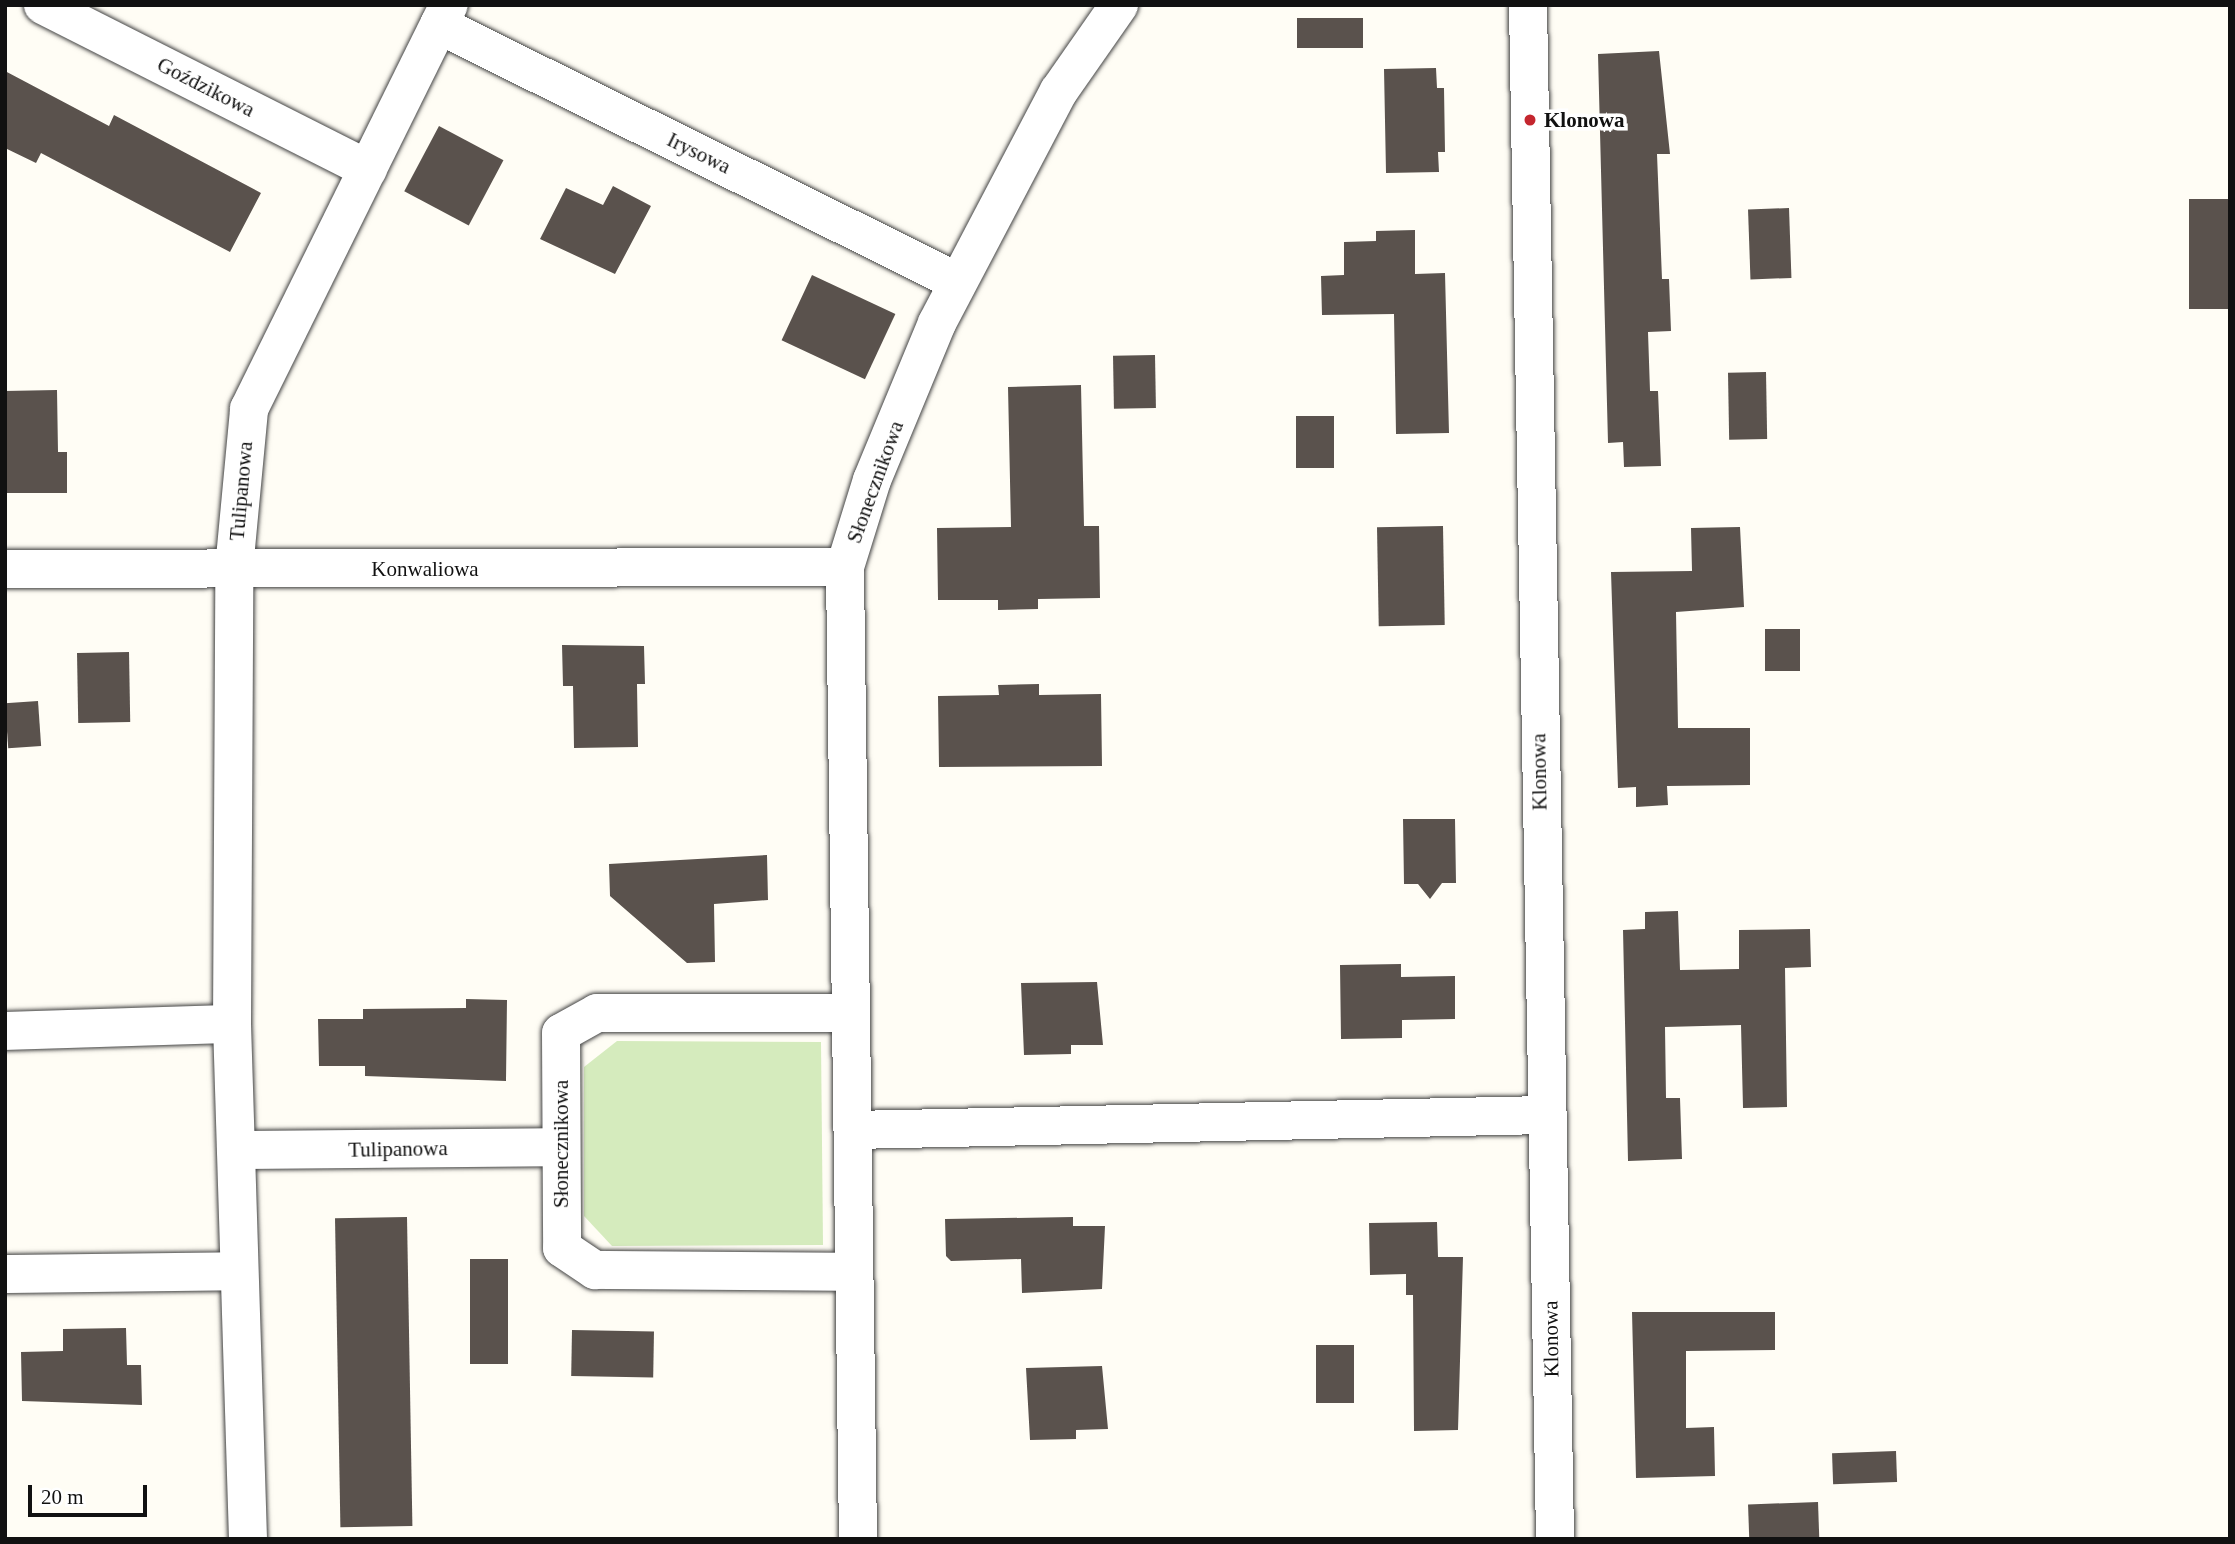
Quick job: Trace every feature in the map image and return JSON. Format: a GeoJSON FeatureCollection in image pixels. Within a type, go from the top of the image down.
{"type":"FeatureCollection","features":[{"type":"Feature","properties":{"kind":"street","name":"Goździkowa"},"geometry":{"type":"LineString","coordinates":[[43,5],[368,169]]}},
{"type":"Feature","properties":{"kind":"street","name":"Słonecznikowa"},"geometry":{"type":"LineString","coordinates":[[858,1539],[853,1129],[847,1013],[845,567],[872,480],[958,282],[1059,91],[1119,5]]}},
{"type":"Feature","properties":{"kind":"street","name":"Klonowa"},"geometry":{"type":"LineString","coordinates":[[1528,5],[1545,1115],[1555,1539]]}},
{"type":"Feature","properties":{"kind":"street","name":"Tulipanowa"},"geometry":{"type":"LineString","coordinates":[[248,1539],[232,1024],[234,569],[249,409],[444,15]]}},
{"type":"Feature","properties":{"kind":"street","name":"Irysowa"},"geometry":{"type":"LineString","coordinates":[[444,15],[958,282]]}},
{"type":"Feature","properties":{"kind":"street","name":"Konwaliowa"},"geometry":{"type":"LineString","coordinates":[[5,569],[845,567]]}},
{"type":"Feature","properties":{"kind":"street","name":"Słonecznikowa"},"geometry":{"type":"LineString","coordinates":[[847,1013],[597,1013],[561,1033],[562,1248],[595,1270],[854,1272]]}},
{"type":"Feature","properties":{"kind":"street"},"geometry":{"type":"LineString","coordinates":[[5,1031],[232,1024]]}},
{"type":"Feature","properties":{"kind":"street"},"geometry":{"type":"LineString","coordinates":[[853,1129],[1545,1115]]}},
{"type":"Feature","properties":{"kind":"street","name":"Tulipanowa"},"geometry":{"type":"LineString","coordinates":[[236,1150],[560,1147]]}},
{"type":"Feature","properties":{"kind":"street"},"geometry":{"type":"LineString","coordinates":[[5,1274],[239,1271]]}},
{"type":"Feature","properties":{"kind":"green space"},"geometry":{"type":"Polygon","coordinates":[[[617,1041],[821,1042],[823,1245],[612,1246],[584,1216],[584,1067],[617,1041]]]}},
{"type":"Feature","properties":{"kind":"building"},"geometry":{"type":"Polygon","coordinates":[[[1297,18],[1363,18],[1363,48],[1297,48],[1297,18]]]}},
{"type":"Feature","properties":{"kind":"building"},"geometry":{"type":"Polygon","coordinates":[[[1659,51],[1670,154],[1657,154],[1662,279],[1669,279],[1671,331],[1648,332],[1650,391],[1658,391],[1661,466],[1624,467],[1623,442],[1608,443],[1598,54],[1659,51]]]}},
{"type":"Feature","properties":{"kind":"building"},"geometry":{"type":"Polygon","coordinates":[[[1436,68],[1437,88],[1444,88],[1445,152],[1438,152],[1439,172],[1386,173],[1384,69],[1436,68]]]}},
{"type":"Feature","properties":{"kind":"building"},"geometry":{"type":"Polygon","coordinates":[[[5,71],[109,126],[114,115],[261,193],[230,252],[41,153],[36,163],[5,148],[5,71]]]}},
{"type":"Feature","properties":{"kind":"building"},"geometry":{"type":"Polygon","coordinates":[[[439,126],[503,160],[469,226],[404,191],[439,126]]]}},
{"type":"Feature","properties":{"kind":"building"},"geometry":{"type":"Polygon","coordinates":[[[613,186],[651,206],[615,274],[540,239],[566,188],[603,205],[613,186]]]}},
{"type":"Feature","properties":{"kind":"building"},"geometry":{"type":"Polygon","coordinates":[[[2189,199],[2230,199],[2230,309],[2189,309],[2189,199]]]}},
{"type":"Feature","properties":{"kind":"building"},"geometry":{"type":"Polygon","coordinates":[[[1789,208],[1791,278],[1750,279],[1748,209],[1789,208]]]}},
{"type":"Feature","properties":{"kind":"building"},"geometry":{"type":"Polygon","coordinates":[[[1415,230],[1415,274],[1445,273],[1449,433],[1396,434],[1394,314],[1322,315],[1321,276],[1344,275],[1344,242],[1376,241],[1376,231],[1415,230]]]}},
{"type":"Feature","properties":{"kind":"building"},"geometry":{"type":"Polygon","coordinates":[[[812,275],[895,314],[865,379],[782,340],[812,275]]]}},
{"type":"Feature","properties":{"kind":"building"},"geometry":{"type":"Polygon","coordinates":[[[1155,355],[1156,408],[1114,409],[1113,356],[1155,355]]]}},
{"type":"Feature","properties":{"kind":"building"},"geometry":{"type":"Polygon","coordinates":[[[1766,372],[1767,439],[1729,440],[1728,373],[1766,372]]]}},
{"type":"Feature","properties":{"kind":"building"},"geometry":{"type":"Polygon","coordinates":[[[1081,385],[1084,526],[1099,526],[1100,598],[1038,599],[1038,609],[998,610],[998,600],[938,600],[937,528],[1011,527],[1008,387],[1081,385]]]}},
{"type":"Feature","properties":{"kind":"building"},"geometry":{"type":"Polygon","coordinates":[[[57,390],[58,452],[67,452],[67,493],[5,493],[5,391],[57,390]]]}},
{"type":"Feature","properties":{"kind":"building"},"geometry":{"type":"Polygon","coordinates":[[[1296,416],[1334,416],[1334,468],[1296,468],[1296,416]]]}},
{"type":"Feature","properties":{"kind":"building"},"geometry":{"type":"Polygon","coordinates":[[[1443,526],[1445,625],[1379,626],[1377,527],[1443,526]]]}},
{"type":"Feature","properties":{"kind":"building"},"geometry":{"type":"Polygon","coordinates":[[[1740,527],[1744,607],[1676,612],[1678,728],[1750,728],[1750,785],[1667,786],[1668,805],[1636,807],[1636,787],[1618,788],[1611,572],[1692,571],[1691,528],[1740,527]]]}},
{"type":"Feature","properties":{"kind":"building"},"geometry":{"type":"Polygon","coordinates":[[[1765,629],[1800,629],[1800,671],[1765,671],[1765,629]]]}},
{"type":"Feature","properties":{"kind":"building"},"geometry":{"type":"Polygon","coordinates":[[[562,645],[644,646],[645,684],[637,684],[638,747],[574,748],[573,686],[563,686],[562,645]]]}},
{"type":"Feature","properties":{"kind":"building"},"geometry":{"type":"Polygon","coordinates":[[[129,652],[130,722],[78,723],[77,653],[129,652]]]}},
{"type":"Feature","properties":{"kind":"building"},"geometry":{"type":"Polygon","coordinates":[[[1039,684],[1039,695],[1101,694],[1102,766],[939,767],[938,696],[999,695],[998,685],[1039,684]]]}},
{"type":"Feature","properties":{"kind":"building"},"geometry":{"type":"Polygon","coordinates":[[[38,701],[41,746],[8,748],[5,703],[38,701]]]}},
{"type":"Feature","properties":{"kind":"building"},"geometry":{"type":"Polygon","coordinates":[[[1403,819],[1455,819],[1456,883],[1442,883],[1430,899],[1418,884],[1404,884],[1403,819]]]}},
{"type":"Feature","properties":{"kind":"building"},"geometry":{"type":"Polygon","coordinates":[[[767,855],[768,900],[714,904],[715,962],[687,963],[610,896],[609,864],[767,855]]]}},
{"type":"Feature","properties":{"kind":"building"},"geometry":{"type":"Polygon","coordinates":[[[1678,911],[1680,970],[1739,969],[1739,930],[1810,929],[1811,967],[1785,968],[1787,1107],[1743,1108],[1741,1025],[1665,1027],[1666,1098],[1680,1098],[1682,1159],[1628,1161],[1623,930],[1645,929],[1645,912],[1678,911]]]}},
{"type":"Feature","properties":{"kind":"building"},"geometry":{"type":"Polygon","coordinates":[[[1401,964],[1401,977],[1455,976],[1455,1019],[1402,1020],[1402,1038],[1341,1039],[1340,965],[1401,964]]]}},
{"type":"Feature","properties":{"kind":"building"},"geometry":{"type":"Polygon","coordinates":[[[1097,982],[1103,1045],[1071,1045],[1071,1054],[1024,1055],[1021,983],[1097,982]]]}},
{"type":"Feature","properties":{"kind":"building"},"geometry":{"type":"Polygon","coordinates":[[[466,999],[507,1000],[506,1081],[365,1076],[365,1066],[319,1066],[318,1019],[363,1019],[363,1009],[466,1008],[466,999]]]}},
{"type":"Feature","properties":{"kind":"building"},"geometry":{"type":"Polygon","coordinates":[[[407,1217],[412,1526],[340,1527],[335,1218],[407,1217]]]}},
{"type":"Feature","properties":{"kind":"building"},"geometry":{"type":"Polygon","coordinates":[[[1073,1217],[1073,1226],[1105,1226],[1102,1289],[1022,1293],[1021,1259],[951,1261],[946,1256],[945,1219],[1073,1217]]]}},
{"type":"Feature","properties":{"kind":"building"},"geometry":{"type":"Polygon","coordinates":[[[1437,1222],[1438,1257],[1463,1257],[1458,1430],[1414,1431],[1413,1295],[1406,1295],[1406,1274],[1370,1275],[1369,1223],[1437,1222]]]}},
{"type":"Feature","properties":{"kind":"building"},"geometry":{"type":"Polygon","coordinates":[[[470,1259],[508,1259],[508,1364],[470,1364],[470,1259]]]}},
{"type":"Feature","properties":{"kind":"building"},"geometry":{"type":"Polygon","coordinates":[[[1632,1312],[1775,1312],[1775,1350],[1686,1351],[1686,1428],[1714,1427],[1715,1476],[1636,1478],[1632,1312]]]}},
{"type":"Feature","properties":{"kind":"building"},"geometry":{"type":"Polygon","coordinates":[[[126,1328],[127,1365],[141,1365],[142,1405],[22,1401],[21,1352],[63,1351],[63,1329],[126,1328]]]}},
{"type":"Feature","properties":{"kind":"building"},"geometry":{"type":"Polygon","coordinates":[[[572,1330],[654,1331],[653,1377],[571,1376],[572,1330]]]}},
{"type":"Feature","properties":{"kind":"building"},"geometry":{"type":"Polygon","coordinates":[[[1316,1345],[1354,1345],[1354,1403],[1316,1403],[1316,1345]]]}},
{"type":"Feature","properties":{"kind":"building"},"geometry":{"type":"Polygon","coordinates":[[[1102,1366],[1108,1429],[1076,1430],[1076,1439],[1030,1440],[1026,1368],[1102,1366]]]}},
{"type":"Feature","properties":{"kind":"building"},"geometry":{"type":"Polygon","coordinates":[[[1896,1451],[1897,1482],[1833,1484],[1832,1453],[1896,1451]]]}},
{"type":"Feature","properties":{"kind":"building"},"geometry":{"type":"Polygon","coordinates":[[[1818,1502],[1819,1539],[1749,1539],[1748,1504],[1818,1502]]]}},
{"type":"Feature","properties":{"kind":"place","name":"Klonowa"},"geometry":{"type":"Point","coordinates":[1530,120]}}]}
